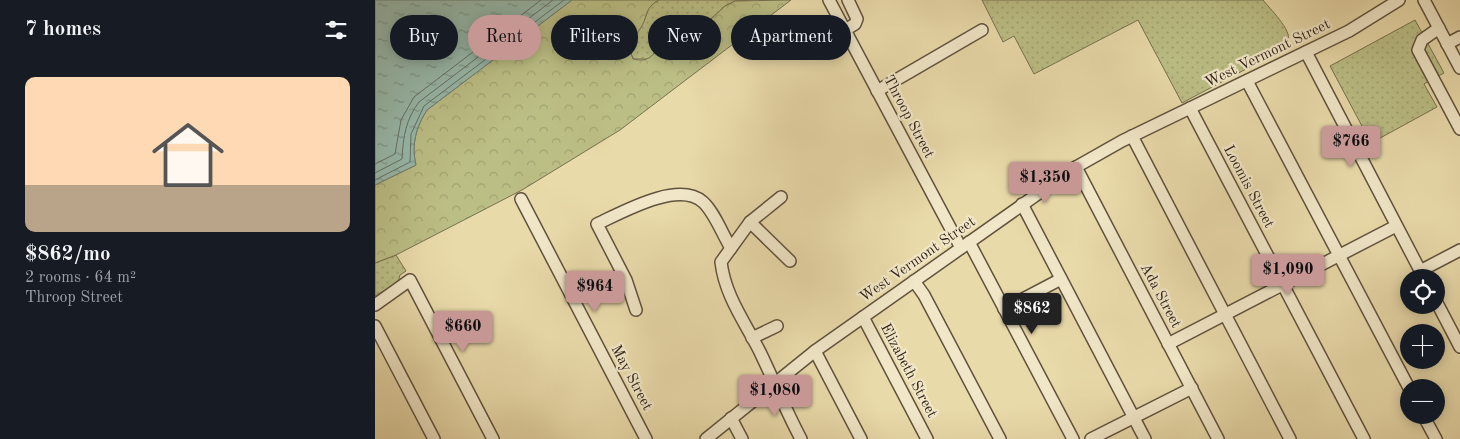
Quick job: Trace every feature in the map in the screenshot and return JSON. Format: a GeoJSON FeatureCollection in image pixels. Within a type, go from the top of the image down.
{"type":"FeatureCollection","features":[{"type":"Feature","properties":{"kind":"street","name":"Throop Street"},"geometry":{"type":"LineString","coordinates":[[829,0],[837,15]]}},
{"type":"Feature","properties":{"kind":"street"},"geometry":{"type":"LineString","coordinates":[[848,0],[857,19],[855,24],[851,26]]}},
{"type":"Feature","properties":{"kind":"street","name":"West Vermont Street"},"geometry":{"type":"LineString","coordinates":[[706,439],[815,351],[1076,167],[1132,136],[1349,31],[1399,0]]}},
{"type":"Feature","properties":{"kind":"street"},"geometry":{"type":"LineString","coordinates":[[1424,0],[1460,68]]}},
{"type":"Feature","properties":{"kind":"street"},"geometry":{"type":"LineString","coordinates":[[1439,28],[1422,40],[1418,50],[1460,129]]}},
{"type":"Feature","properties":{"kind":"street"},"geometry":{"type":"LineString","coordinates":[[877,90],[982,30]]}},
{"type":"Feature","properties":{"kind":"street"},"geometry":{"type":"LineString","coordinates":[[1447,44],[1460,37]]}},
{"type":"Feature","properties":{"kind":"street","name":"Throop Street"},"geometry":{"type":"LineString","coordinates":[[851,41],[965,245],[1004,309],[1073,439]]}},
{"type":"Feature","properties":{"kind":"street"},"geometry":{"type":"LineString","coordinates":[[1307,52],[1419,269]]}},
{"type":"Feature","properties":{"kind":"street"},"geometry":{"type":"LineString","coordinates":[[1247,80],[1404,379]]}},
{"type":"Feature","properties":{"kind":"street","name":"Loomis Street"},"geometry":{"type":"LineString","coordinates":[[1190,108],[1363,439]]}},
{"type":"Feature","properties":{"kind":"street"},"geometry":{"type":"LineString","coordinates":[[1132,136],[1290,439]]}},
{"type":"Feature","properties":{"kind":"street","name":"Ada Street"},"geometry":{"type":"LineString","coordinates":[[1076,167],[1218,439]]}},
{"type":"Feature","properties":{"kind":"street"},"geometry":{"type":"LineString","coordinates":[[636,310],[626,280],[597,224],[647,200],[678,196],[693,197],[701,201],[709,209],[731,248]]}},
{"type":"Feature","properties":{"kind":"street"},"geometry":{"type":"LineString","coordinates":[[781,197],[750,222],[721,262],[723,283],[801,439]]}},
{"type":"Feature","properties":{"kind":"street","name":"May Street"},"geometry":{"type":"LineString","coordinates":[[521,199],[646,439]]}},
{"type":"Feature","properties":{"kind":"street"},"geometry":{"type":"LineString","coordinates":[[1022,204],[1145,439]]}},
{"type":"Feature","properties":{"kind":"street"},"geometry":{"type":"LineString","coordinates":[[750,222],[790,261]]}},
{"type":"Feature","properties":{"kind":"street"},"geometry":{"type":"LineString","coordinates":[[1169,344],[1396,226]]}},
{"type":"Feature","properties":{"kind":"street"},"geometry":{"type":"LineString","coordinates":[[1430,269],[1460,250]]}},
{"type":"Feature","properties":{"kind":"street"},"geometry":{"type":"LineString","coordinates":[[1004,309],[1061,279]]}},
{"type":"Feature","properties":{"kind":"street"},"geometry":{"type":"LineString","coordinates":[[375,305],[410,280],[493,439]]}},
{"type":"Feature","properties":{"kind":"street"},"geometry":{"type":"LineString","coordinates":[[914,281],[924,295],[1000,439]]}},
{"type":"Feature","properties":{"kind":"street"},"geometry":{"type":"LineString","coordinates":[[1442,314],[1460,347]]}},
{"type":"Feature","properties":{"kind":"street","name":"Elizabeth Street"},"geometry":{"type":"LineString","coordinates":[[863,317],[927,439]]}},
{"type":"Feature","properties":{"kind":"street"},"geometry":{"type":"LineString","coordinates":[[375,326],[434,439]]}},
{"type":"Feature","properties":{"kind":"street"},"geometry":{"type":"LineString","coordinates":[[752,338],[777,326]]}},
{"type":"Feature","properties":{"kind":"street"},"geometry":{"type":"LineString","coordinates":[[815,351],[861,439]]}},
{"type":"Feature","properties":{"kind":"street"},"geometry":{"type":"LineString","coordinates":[[1091,439],[1192,388]]}},
{"type":"Feature","properties":{"kind":"street"},"geometry":{"type":"LineString","coordinates":[[731,418],[742,439]]}},
{"type":"Feature","properties":{"kind":"street"},"geometry":{"type":"LineString","coordinates":[[1428,424],[1436,439]]}},
{"type":"Feature","properties":{"kind":"green space"},"geometry":{"type":"Polygon","coordinates":[[[572,0],[659,0],[648,10],[638,31],[638,15],[552,15],[572,0]]]}},
{"type":"Feature","properties":{"kind":"green space"},"geometry":{"type":"Polygon","coordinates":[[[659,0],[751,0],[735,1],[725,6],[715,15],[648,15],[648,59],[638,59],[638,29],[644,21],[650,5],[659,0]]]}},
{"type":"Feature","properties":{"kind":"green space"},"geometry":{"type":"Polygon","coordinates":[[[791,0],[771,15],[731,15],[731,46],[721,53],[721,15],[715,15],[725,6],[735,1],[791,0]]]}},
{"type":"Feature","properties":{"kind":"green space"},"geometry":{"type":"Polygon","coordinates":[[[982,0],[1263,0],[1284,26],[1289,37],[1280,51],[1182,103],[1138,20],[1034,74],[1014,36],[1003,42],[982,0]]]}},
{"type":"Feature","properties":{"kind":"green space"},"geometry":{"type":"Polygon","coordinates":[[[551,16],[551,60],[642,60],[648,58],[648,60],[712,60],[620,130],[522,190],[396,255],[375,263],[375,185],[416,165],[415,136],[427,110],[493,60],[541,60],[541,24],[551,16]]]}},
{"type":"Feature","properties":{"kind":"green space"},"geometry":{"type":"Polygon","coordinates":[[[1415,20],[1444,73],[1424,84],[1437,107],[1371,143],[1330,66],[1415,20]]]}},
{"type":"Feature","properties":{"kind":"green space"},"geometry":{"type":"Polygon","coordinates":[[[396,255],[406,271],[400,275],[398,283],[375,296],[375,263],[396,255]]]}},
{"type":"Feature","properties":{"kind":"water"},"geometry":{"type":"Polygon","coordinates":[[[375,0],[572,0],[541,24],[541,15],[468,15],[468,60],[493,60],[427,110],[415,136],[416,165],[375,185],[375,0]]]}}]}
